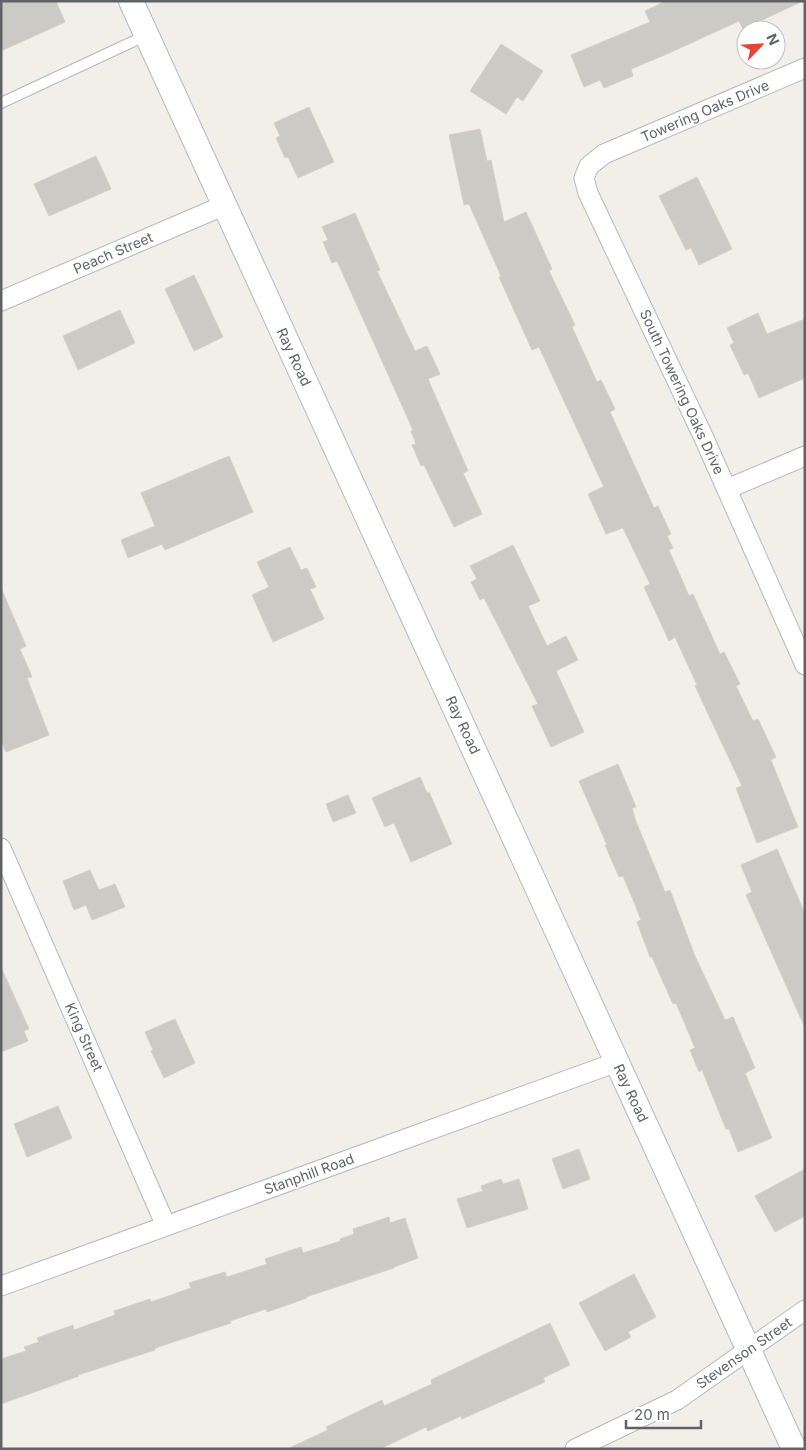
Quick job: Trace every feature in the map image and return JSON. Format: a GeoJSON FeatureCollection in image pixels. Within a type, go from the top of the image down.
{"type":"FeatureCollection","features":[{"type":"Feature","properties":{"kind":"street","name":"Ray Road"},"geometry":{"type":"LineString","coordinates":[[131,1],[794,1449]]}},
{"type":"Feature","properties":{"kind":"street","name":"Towering Oaks Drive"},"geometry":{"type":"LineString","coordinates":[[632,142],[805,68]]}},
{"type":"Feature","properties":{"kind":"street","name":"South Towering Oaks Drive"},"geometry":{"type":"LineString","coordinates":[[632,142],[604,154],[589,166],[584,178],[588,193],[727,490],[805,665]]}},
{"type":"Feature","properties":{"kind":"street","name":"Peach Street"},"geometry":{"type":"LineString","coordinates":[[1,301],[225,206]]}},
{"type":"Feature","properties":{"kind":"street"},"geometry":{"type":"LineString","coordinates":[[727,490],[805,456]]}},
{"type":"Feature","properties":{"kind":"street","name":"King Street"},"geometry":{"type":"LineString","coordinates":[[1,848],[166,1226]]}},
{"type":"Feature","properties":{"kind":"street","name":"Stanphill Road"},"geometry":{"type":"LineString","coordinates":[[1,1286],[617,1062]]}},
{"type":"Feature","properties":{"kind":"street","name":"Stevenson Street"},"geometry":{"type":"LineString","coordinates":[[574,1449],[677,1400],[805,1310]]}},
{"type":"Feature","properties":{"kind":"lane"},"geometry":{"type":"LineString","coordinates":[[1,103],[146,35]]}},
{"type":"Feature","properties":{"kind":"building"},"geometry":{"type":"Polygon","coordinates":[[[1,1],[56,1],[65,22],[1,51],[1,1]]]}},
{"type":"Feature","properties":{"kind":"building"},"geometry":{"type":"Polygon","coordinates":[[[666,1],[803,1],[762,20],[736,20],[736,22],[631,69],[633,76],[604,88],[600,80],[584,87],[571,55],[650,22],[645,11],[666,1]]]}},
{"type":"Feature","properties":{"kind":"building"},"geometry":{"type":"Polygon","coordinates":[[[501,44],[543,71],[523,101],[517,97],[506,114],[470,91],[501,44]]]}},
{"type":"Feature","properties":{"kind":"building"},"geometry":{"type":"Polygon","coordinates":[[[309,107],[334,162],[298,178],[288,157],[285,158],[276,138],[280,136],[274,123],[309,107]]]}},
{"type":"Feature","properties":{"kind":"building"},"geometry":{"type":"Polygon","coordinates":[[[480,129],[487,161],[491,160],[504,222],[526,212],[552,269],[549,271],[575,325],[572,327],[597,382],[601,380],[615,409],[610,412],[654,508],[658,506],[671,534],[667,536],[673,548],[669,550],[689,596],[693,594],[720,654],[724,652],[740,684],[736,686],[753,721],[758,719],[776,757],[771,760],[798,827],[757,843],[736,788],[742,786],[695,686],[697,685],[675,637],[669,641],[644,587],[650,584],[623,528],[606,534],[588,494],[603,487],[603,485],[539,347],[532,350],[469,204],[464,205],[449,135],[480,129]]]}},
{"type":"Feature","properties":{"kind":"building"},"geometry":{"type":"Polygon","coordinates":[[[96,156],[111,189],[49,216],[34,184],[96,156]]]}},
{"type":"Feature","properties":{"kind":"building"},"geometry":{"type":"Polygon","coordinates":[[[697,177],[732,249],[699,265],[691,248],[686,250],[659,196],[697,177]]]}},
{"type":"Feature","properties":{"kind":"building"},"geometry":{"type":"Polygon","coordinates":[[[355,213],[380,270],[377,271],[415,351],[427,346],[440,374],[428,379],[468,471],[463,473],[482,514],[454,527],[424,465],[421,466],[412,445],[416,444],[411,431],[413,430],[337,261],[332,263],[323,242],[328,240],[322,227],[355,213]]]}},
{"type":"Feature","properties":{"kind":"building"},"geometry":{"type":"Polygon","coordinates":[[[194,275],[223,337],[194,351],[165,289],[194,275]]]}},
{"type":"Feature","properties":{"kind":"building"},"geometry":{"type":"Polygon","coordinates":[[[120,310],[135,343],[78,370],[63,336],[120,310]]]}},
{"type":"Feature","properties":{"kind":"building"},"geometry":{"type":"Polygon","coordinates":[[[758,313],[767,334],[805,319],[805,378],[759,398],[748,373],[744,375],[730,345],[734,343],[727,328],[758,313]]]}},
{"type":"Feature","properties":{"kind":"building"},"geometry":{"type":"Polygon","coordinates":[[[229,456],[253,512],[165,550],[162,544],[128,558],[121,540],[155,526],[141,493],[229,456]]]}},
{"type":"Feature","properties":{"kind":"building"},"geometry":{"type":"Polygon","coordinates":[[[513,545],[540,601],[528,606],[547,646],[566,636],[578,660],[556,671],[584,732],[551,747],[532,706],[538,704],[484,598],[480,600],[471,582],[477,579],[470,566],[513,545]]]}},
{"type":"Feature","properties":{"kind":"building"},"geometry":{"type":"Polygon","coordinates":[[[290,547],[301,570],[307,568],[316,587],[310,589],[324,619],[273,642],[252,595],[269,587],[257,562],[290,547]]]}},
{"type":"Feature","properties":{"kind":"building"},"geometry":{"type":"Polygon","coordinates":[[[1,588],[26,646],[20,649],[32,677],[27,678],[49,735],[6,752],[1,741],[1,588]]]}},
{"type":"Feature","properties":{"kind":"building"},"geometry":{"type":"Polygon","coordinates":[[[618,764],[636,807],[632,808],[635,819],[665,892],[670,890],[695,956],[725,1020],[733,1017],[755,1068],[745,1073],[772,1138],[738,1152],[729,1129],[726,1129],[702,1070],[699,1072],[690,1050],[695,1048],[676,1003],[673,1004],[652,957],[650,957],[637,922],[641,920],[634,902],[623,876],[619,877],[579,781],[618,764]]]}},
{"type":"Feature","properties":{"kind":"building"},"geometry":{"type":"Polygon","coordinates":[[[420,777],[427,793],[429,792],[452,844],[411,862],[394,823],[385,827],[372,798],[420,777]]]}},
{"type":"Feature","properties":{"kind":"building"},"geometry":{"type":"Polygon","coordinates":[[[348,795],[356,813],[333,822],[326,804],[348,795]]]}},
{"type":"Feature","properties":{"kind":"building"},"geometry":{"type":"Polygon","coordinates":[[[777,849],[805,914],[805,1028],[746,895],[752,892],[741,865],[777,849]]]}},
{"type":"Feature","properties":{"kind":"building"},"geometry":{"type":"Polygon","coordinates":[[[90,870],[99,890],[115,884],[125,907],[92,920],[86,905],[74,910],[63,881],[90,870]]]}},
{"type":"Feature","properties":{"kind":"building"},"geometry":{"type":"Polygon","coordinates":[[[1,967],[29,1029],[24,1031],[28,1041],[1,1052],[1,967]]]}},
{"type":"Feature","properties":{"kind":"building"},"geometry":{"type":"Polygon","coordinates":[[[175,1019],[195,1063],[164,1078],[151,1051],[153,1050],[145,1032],[175,1019]]]}},
{"type":"Feature","properties":{"kind":"building"},"geometry":{"type":"Polygon","coordinates":[[[58,1106],[72,1138],[27,1157],[14,1124],[58,1106]]]}},
{"type":"Feature","properties":{"kind":"building"},"geometry":{"type":"Polygon","coordinates":[[[579,1149],[590,1179],[563,1189],[552,1159],[579,1149]]]}},
{"type":"Feature","properties":{"kind":"building"},"geometry":{"type":"Polygon","coordinates":[[[805,1169],[805,1216],[775,1232],[755,1196],[805,1169]]]}},
{"type":"Feature","properties":{"kind":"building"},"geometry":{"type":"Polygon","coordinates":[[[501,1179],[503,1184],[519,1179],[528,1209],[467,1228],[457,1199],[483,1191],[481,1186],[501,1179]]]}},
{"type":"Feature","properties":{"kind":"building"},"geometry":{"type":"Polygon","coordinates":[[[389,1217],[390,1223],[405,1218],[418,1258],[267,1312],[266,1309],[230,1321],[231,1323],[78,1375],[1,1404],[1,1359],[26,1351],[24,1347],[39,1342],[37,1338],[73,1325],[74,1330],[115,1315],[114,1311],[150,1299],[151,1302],[191,1288],[189,1283],[225,1272],[227,1277],[267,1264],[265,1259],[301,1247],[303,1253],[341,1241],[340,1239],[354,1234],[353,1229],[389,1217]]]}},
{"type":"Feature","properties":{"kind":"building"},"geometry":{"type":"Polygon","coordinates":[[[634,1274],[656,1317],[628,1332],[631,1337],[605,1351],[579,1303],[634,1274]]]}},
{"type":"Feature","properties":{"kind":"building"},"geometry":{"type":"Polygon","coordinates":[[[550,1323],[570,1365],[543,1378],[545,1382],[462,1419],[461,1416],[428,1431],[426,1427],[380,1449],[287,1449],[328,1430],[326,1427],[382,1400],[384,1406],[432,1384],[431,1380],[550,1323]]]}}]}
